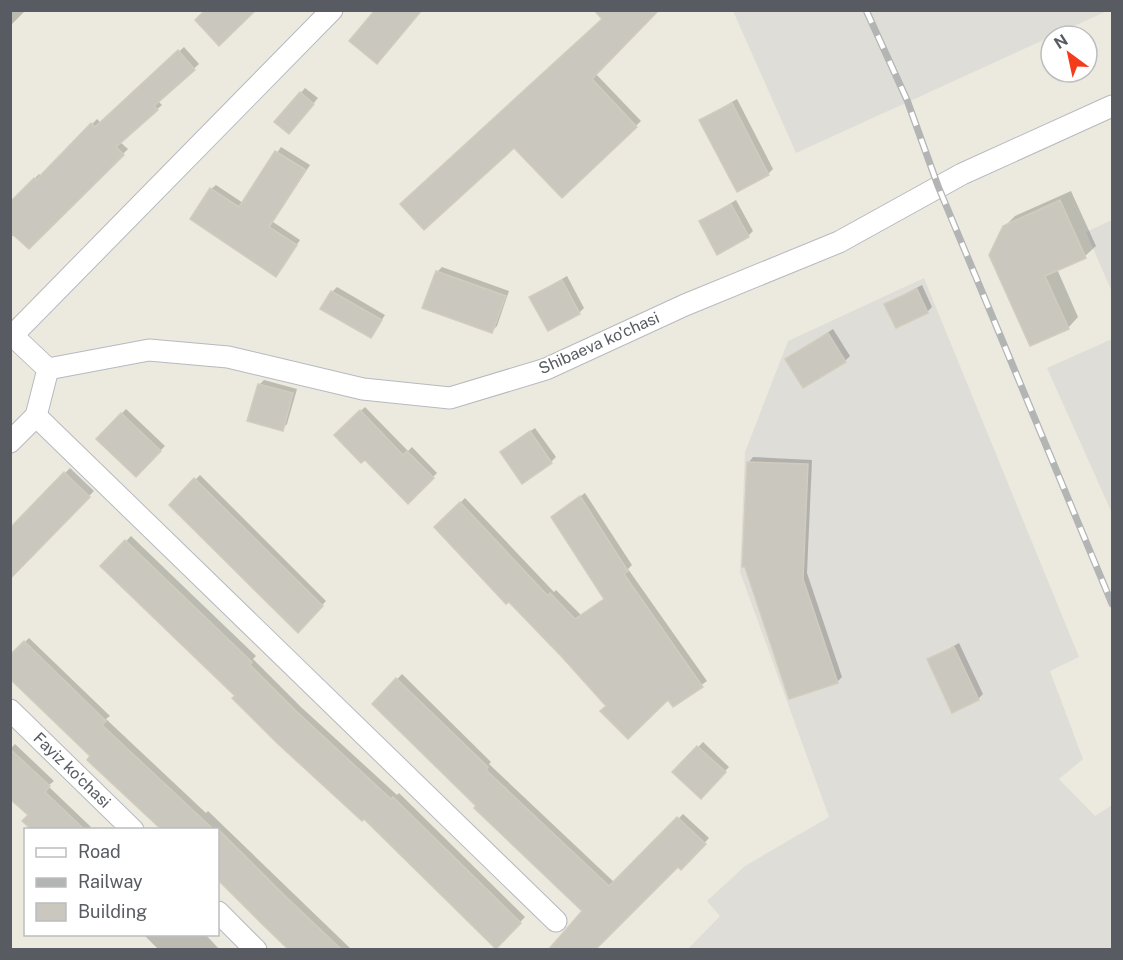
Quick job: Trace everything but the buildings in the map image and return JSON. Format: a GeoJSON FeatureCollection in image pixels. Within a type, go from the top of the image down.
{"type":"FeatureCollection","features":[{"type":"Feature","properties":{"kind":"street"},"geometry":{"type":"LineString","coordinates":[[10,442],[36,416],[48,369],[11,338],[332,10]]}},
{"type":"Feature","properties":{"kind":"street","name":"Shibaeva ko'chasi"},"geometry":{"type":"LineString","coordinates":[[48,369],[149,350],[228,357],[363,389],[450,398],[546,369],[685,305],[839,242],[962,174],[1113,106]]}},
{"type":"Feature","properties":{"kind":"street"},"geometry":{"type":"LineString","coordinates":[[36,416],[556,921]]}},
{"type":"Feature","properties":{"kind":"street","name":"Fayiz ko'chasi"},"geometry":{"type":"LineString","coordinates":[[10,710],[131,828]]}},
{"type":"Feature","properties":{"kind":"street"},"geometry":{"type":"LineString","coordinates":[[219,913],[256,950]]}},
{"type":"Feature","properties":{"kind":"shaded area"},"geometry":{"type":"Polygon","coordinates":[[[733,11],[1107,11],[1079,24],[1039,24],[1039,42],[796,153],[733,11]]]}},
{"type":"Feature","properties":{"kind":"shaded area"},"geometry":{"type":"Polygon","coordinates":[[[1112,220],[1112,292],[1086,232],[1112,220]]]}},
{"type":"Feature","properties":{"kind":"shaded area"},"geometry":{"type":"Polygon","coordinates":[[[924,278],[1079,657],[1050,671],[1083,759],[1059,779],[1095,816],[1112,805],[1112,949],[687,950],[720,916],[707,901],[745,866],[829,817],[740,572],[745,452],[788,341],[924,278]]]}},
{"type":"Feature","properties":{"kind":"shaded area"},"geometry":{"type":"Polygon","coordinates":[[[1112,339],[1112,513],[1047,368],[1112,339]]]}},
{"type":"Feature","properties":{"kind":"railway"},"geometry":{"type":"LineString","coordinates":[[866,10],[907,100],[938,186],[1112,604]]}}]}
